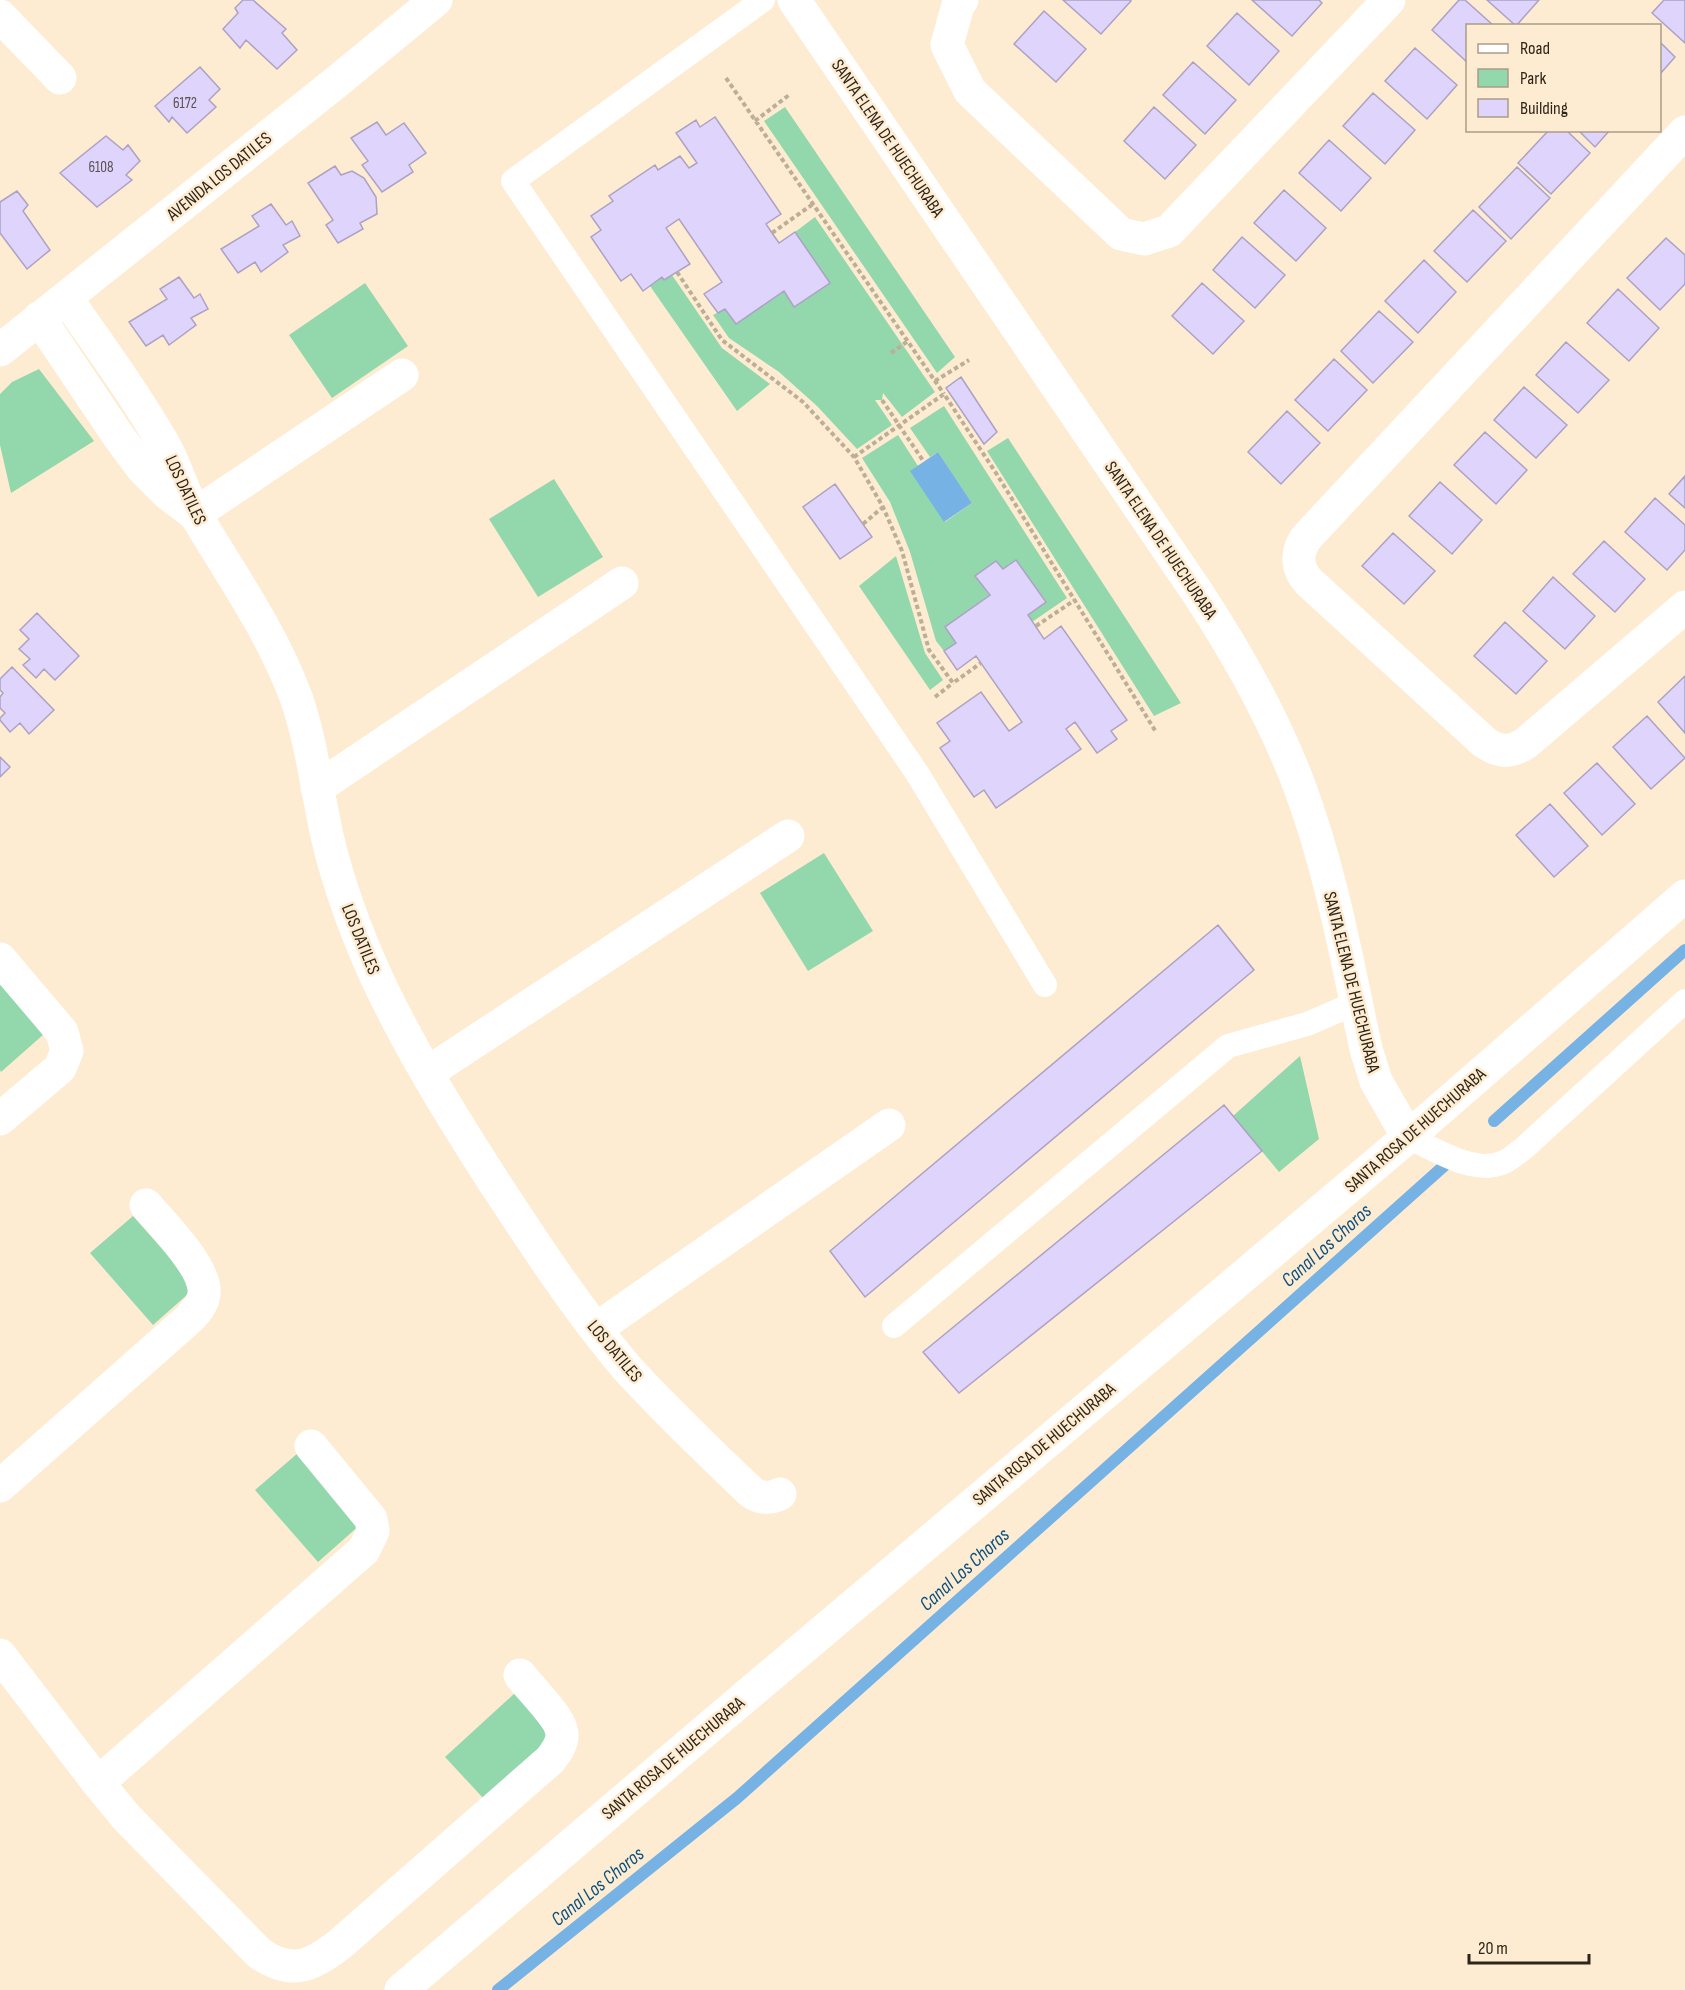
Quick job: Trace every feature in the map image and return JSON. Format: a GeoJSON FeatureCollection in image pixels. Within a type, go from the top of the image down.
{"type":"FeatureCollection","features":[{"type":"Feature","properties":{"kind":"street","name":"AVENIDA LOS DATILES"},"geometry":{"type":"LineString","coordinates":[[0,350],[436,0]]}},
{"type":"Feature","properties":{"kind":"street","name":"SANTA ELENA DE HUECHURABA"},"geometry":{"type":"LineString","coordinates":[[794,0],[1197,592],[1251,681],[1294,774],[1317,839],[1366,1049],[1376,1081],[1408,1137]]}},
{"type":"Feature","properties":{"kind":"street"},"geometry":{"type":"LineString","coordinates":[[962,0],[958,5],[947,45],[970,91],[1121,234],[1144,239],[1169,231],[1389,0]]}},
{"type":"Feature","properties":{"kind":"street"},"geometry":{"type":"LineString","coordinates":[[0,16],[60,78]]}},
{"type":"Feature","properties":{"kind":"street"},"geometry":{"type":"LineString","coordinates":[[1685,132],[1306,538],[1300,547],[1298,558],[1299,567],[1309,582],[1484,742],[1494,749],[1505,752],[1526,743],[1685,607]]}},
{"type":"Feature","properties":{"kind":"street","name":"LOS DATILES"},"geometry":{"type":"LineString","coordinates":[[66,298],[164,445],[179,473],[195,514],[259,617],[283,664],[306,728],[337,875],[355,928],[399,1024],[427,1073],[519,1221],[596,1329],[627,1367],[660,1403],[756,1496],[765,1498],[780,1494]]}},
{"type":"Feature","properties":{"kind":"street"},"geometry":{"type":"LineString","coordinates":[[39,318],[142,468],[167,493],[195,514],[402,375]]}},
{"type":"Feature","properties":{"kind":"street"},"geometry":{"type":"LineString","coordinates":[[317,788],[622,583]]}},
{"type":"Feature","properties":{"kind":"street"},"geometry":{"type":"LineString","coordinates":[[427,1073],[788,836]]}},
{"type":"Feature","properties":{"kind":"street","name":"SANTA ROSA DE HUECHURABA"},"geometry":{"type":"LineString","coordinates":[[401,1990],[712,1724],[1408,1137],[1685,896]]}},
{"type":"Feature","properties":{"kind":"street"},"geometry":{"type":"LineString","coordinates":[[0,959],[62,1032],[67,1051],[60,1068],[0,1119]]}},
{"type":"Feature","properties":{"kind":"street"},"geometry":{"type":"LineString","coordinates":[[596,1329],[889,1125]]}},
{"type":"Feature","properties":{"kind":"street"},"geometry":{"type":"LineString","coordinates":[[0,1486],[199,1308],[204,1294],[203,1280],[196,1266],[146,1205]]}},
{"type":"Feature","properties":{"kind":"street"},"geometry":{"type":"LineString","coordinates":[[98,1784],[364,1550],[373,1531],[371,1519],[310,1446]]}},
{"type":"Feature","properties":{"kind":"street"},"geometry":{"type":"LineString","coordinates":[[0,1655],[98,1784],[127,1818],[259,1953],[279,1965],[302,1966],[326,1956],[557,1751],[561,1742],[562,1730],[520,1675]]}},
{"type":"Feature","properties":{"kind":"lane"},"geometry":{"type":"LineString","coordinates":[[763,0],[513,181],[917,773],[1045,985]]}},
{"type":"Feature","properties":{"kind":"lane"},"geometry":{"type":"LineString","coordinates":[[1408,1137],[1474,1167],[1491,1166],[1504,1162],[1523,1149],[1685,1001]]}},
{"type":"Feature","properties":{"kind":"lane"},"geometry":{"type":"LineString","coordinates":[[894,1326],[1228,1046],[1307,1024],[1356,1003]]}},
{"type":"Feature","properties":{"kind":"path"},"geometry":{"type":"LineString","coordinates":[[726,78],[908,341],[996,473],[1156,732]]}},
{"type":"Feature","properties":{"kind":"path"},"geometry":{"type":"LineString","coordinates":[[755,121],[789,95]]}},
{"type":"Feature","properties":{"kind":"path"},"geometry":{"type":"LineString","coordinates":[[772,233],[813,204]]}},
{"type":"Feature","properties":{"kind":"path"},"geometry":{"type":"LineString","coordinates":[[677,272],[722,340],[802,402],[854,457],[884,507],[902,550],[928,650],[953,683]]}},
{"type":"Feature","properties":{"kind":"path"},"geometry":{"type":"LineString","coordinates":[[891,353],[908,341]]}},
{"type":"Feature","properties":{"kind":"path"},"geometry":{"type":"LineString","coordinates":[[935,381],[969,360]]}},
{"type":"Feature","properties":{"kind":"path"},"geometry":{"type":"LineString","coordinates":[[854,457],[944,394]]}},
{"type":"Feature","properties":{"kind":"path"},"geometry":{"type":"LineString","coordinates":[[882,400],[924,462]]}},
{"type":"Feature","properties":{"kind":"path"},"geometry":{"type":"LineString","coordinates":[[863,524],[884,507]]}},
{"type":"Feature","properties":{"kind":"path"},"geometry":{"type":"LineString","coordinates":[[1036,626],[1075,600]]}},
{"type":"Feature","properties":{"kind":"path"},"geometry":{"type":"LineString","coordinates":[[935,697],[981,663]]}},
{"type":"Feature","properties":{"kind":"green space"},"geometry":{"type":"Polygon","coordinates":[[[785,107],[955,357],[937,373],[764,121],[785,107]]]}},
{"type":"Feature","properties":{"kind":"green space"},"geometry":{"type":"Polygon","coordinates":[[[815,217],[935,392],[902,417],[883,393],[882,400],[875,400],[892,425],[857,449],[817,406],[779,372],[729,338],[713,315],[725,309],[736,324],[784,291],[794,307],[830,283],[795,232],[815,217]]]}},
{"type":"Feature","properties":{"kind":"green space"},"geometry":{"type":"Polygon","coordinates":[[[672,275],[722,348],[770,384],[737,411],[650,286],[662,277],[664,280],[672,275]]]}},
{"type":"Feature","properties":{"kind":"green space"},"geometry":{"type":"Polygon","coordinates":[[[365,283],[408,346],[332,398],[289,335],[365,283]]]}},
{"type":"Feature","properties":{"kind":"green space"},"geometry":{"type":"Polygon","coordinates":[[[39,369],[94,441],[11,493],[0,445],[0,394],[12,382],[39,369]]]}},
{"type":"Feature","properties":{"kind":"green space"},"geometry":{"type":"Polygon","coordinates":[[[944,406],[1067,598],[1032,622],[1028,615],[1046,601],[1016,560],[1003,569],[996,561],[976,576],[989,595],[945,627],[956,643],[944,651],[936,641],[910,552],[890,502],[862,458],[898,435],[918,466],[911,471],[945,522],[972,503],[938,452],[930,457],[910,428],[944,406]]]}},
{"type":"Feature","properties":{"kind":"green space"},"geometry":{"type":"Polygon","coordinates":[[[1008,438],[1181,703],[1154,716],[987,451],[1008,438]]]}},
{"type":"Feature","properties":{"kind":"green space"},"geometry":{"type":"Polygon","coordinates":[[[554,479],[603,557],[538,597],[489,519],[554,479]]]}},
{"type":"Feature","properties":{"kind":"green space"},"geometry":{"type":"Polygon","coordinates":[[[896,556],[925,653],[943,680],[930,690],[859,586],[896,556]]]}},
{"type":"Feature","properties":{"kind":"green space"},"geometry":{"type":"Polygon","coordinates":[[[824,853],[873,931],[808,971],[760,893],[824,853]]]}},
{"type":"Feature","properties":{"kind":"green space"},"geometry":{"type":"Polygon","coordinates":[[[0,984],[44,1034],[1,1072],[0,1070],[0,984]]]}},
{"type":"Feature","properties":{"kind":"green space"},"geometry":{"type":"Polygon","coordinates":[[[1300,1056],[1319,1139],[1279,1172],[1233,1116],[1300,1056]]]}},
{"type":"Feature","properties":{"kind":"green space"},"geometry":{"type":"Polygon","coordinates":[[[133,1216],[196,1287],[153,1325],[90,1253],[133,1216]]]}},
{"type":"Feature","properties":{"kind":"green space"},"geometry":{"type":"Polygon","coordinates":[[[298,1453],[361,1524],[318,1562],[255,1490],[298,1453]]]}},
{"type":"Feature","properties":{"kind":"green space"},"geometry":{"type":"Polygon","coordinates":[[[515,1693],[553,1736],[484,1799],[445,1757],[515,1693]]]}},
{"type":"Feature","properties":{"kind":"water"},"geometry":{"type":"Polygon","coordinates":[[[938,452],[972,503],[944,522],[910,471],[938,452]]]}},
{"type":"Feature","properties":{"kind":"building"},"geometry":{"type":"Polygon","coordinates":[[[243,0],[253,0],[286,29],[282,33],[297,50],[277,69],[246,40],[240,48],[223,29],[238,13],[235,8],[243,0]]]}},
{"type":"Feature","properties":{"kind":"building"},"geometry":{"type":"Polygon","coordinates":[[[1063,0],[1131,0],[1131,1],[1101,34],[1063,0]]]}},
{"type":"Feature","properties":{"kind":"building"},"geometry":{"type":"Polygon","coordinates":[[[1252,0],[1319,0],[1322,3],[1292,36],[1252,0]]]}},
{"type":"Feature","properties":{"kind":"building"},"geometry":{"type":"Polygon","coordinates":[[[1459,0],[1465,0],[1492,24],[1466,24],[1466,61],[1432,30],[1459,0]]]}},
{"type":"Feature","properties":{"kind":"building"},"geometry":{"type":"Polygon","coordinates":[[[1487,0],[1539,0],[1518,24],[1514,24],[1487,0]]]}},
{"type":"Feature","properties":{"kind":"building"},"geometry":{"type":"Polygon","coordinates":[[[1664,0],[1685,0],[1685,43],[1652,13],[1664,0]]]}},
{"type":"Feature","properties":{"kind":"building"},"geometry":{"type":"Polygon","coordinates":[[[1044,11],[1086,49],[1056,82],[1014,44],[1044,11]]]}},
{"type":"Feature","properties":{"kind":"building"},"geometry":{"type":"Polygon","coordinates":[[[1237,13],[1279,51],[1249,85],[1207,46],[1237,13]]]}},
{"type":"Feature","properties":{"kind":"building"},"geometry":{"type":"Polygon","coordinates":[[[1661,43],[1675,57],[1661,73],[1661,43]]]}},
{"type":"Feature","properties":{"kind":"building"},"geometry":{"type":"Polygon","coordinates":[[[1415,48],[1457,85],[1427,119],[1385,81],[1415,48]]]}},
{"type":"Feature","properties":{"kind":"building"},"geometry":{"type":"Polygon","coordinates":[[[1193,62],[1236,100],[1205,134],[1163,95],[1193,62]]]}},
{"type":"Feature","properties":{"kind":"building"},"geometry":{"type":"Polygon","coordinates":[[[200,67],[220,89],[209,100],[216,107],[187,133],[172,117],[169,122],[155,106],[200,67]]]}},
{"type":"Feature","properties":{"kind":"building"},"geometry":{"type":"Polygon","coordinates":[[[1373,93],[1415,130],[1385,164],[1343,126],[1373,93]]]}},
{"type":"Feature","properties":{"kind":"building"},"geometry":{"type":"Polygon","coordinates":[[[1154,107],[1196,145],[1165,179],[1124,141],[1154,107]]]}},
{"type":"Feature","properties":{"kind":"building"},"geometry":{"type":"Polygon","coordinates":[[[715,117],[781,214],[766,224],[772,233],[779,243],[795,232],[830,283],[794,307],[784,291],[736,324],[725,309],[718,313],[704,294],[722,282],[679,219],[666,228],[690,264],[664,280],[662,277],[643,291],[631,274],[621,281],[591,237],[601,230],[591,216],[613,201],[609,196],[655,165],[658,170],[680,156],[689,168],[697,163],[676,133],[696,120],[700,127],[715,117]]]}},
{"type":"Feature","properties":{"kind":"building"},"geometry":{"type":"Polygon","coordinates":[[[377,122],[386,135],[404,123],[426,153],[409,165],[413,172],[382,192],[362,165],[368,161],[351,138],[377,122]]]}},
{"type":"Feature","properties":{"kind":"building"},"geometry":{"type":"Polygon","coordinates":[[[1547,132],[1568,132],[1590,153],[1551,194],[1518,163],[1547,132]]]}},
{"type":"Feature","properties":{"kind":"building"},"geometry":{"type":"Polygon","coordinates":[[[1580,132],[1608,132],[1595,147],[1580,132]]]}},
{"type":"Feature","properties":{"kind":"building"},"geometry":{"type":"Polygon","coordinates":[[[106,136],[123,150],[128,145],[140,161],[126,175],[132,180],[97,207],[60,173],[106,136]]]}},
{"type":"Feature","properties":{"kind":"building"},"geometry":{"type":"Polygon","coordinates":[[[1329,140],[1371,178],[1341,211],[1299,173],[1329,140]]]}},
{"type":"Feature","properties":{"kind":"building"},"geometry":{"type":"Polygon","coordinates":[[[335,166],[341,175],[352,171],[364,178],[376,197],[377,214],[360,223],[363,229],[338,243],[326,225],[333,220],[308,183],[335,166]]]}},
{"type":"Feature","properties":{"kind":"building"},"geometry":{"type":"Polygon","coordinates":[[[1517,167],[1550,198],[1511,239],[1479,207],[1517,167]]]}},
{"type":"Feature","properties":{"kind":"building"},"geometry":{"type":"Polygon","coordinates":[[[1284,190],[1326,228],[1296,261],[1254,223],[1284,190]]]}},
{"type":"Feature","properties":{"kind":"building"},"geometry":{"type":"Polygon","coordinates":[[[17,191],[28,205],[23,211],[50,250],[27,269],[0,233],[0,202],[17,191]]]}},
{"type":"Feature","properties":{"kind":"building"},"geometry":{"type":"Polygon","coordinates":[[[271,204],[286,225],[292,221],[300,236],[283,245],[288,252],[261,272],[255,262],[238,273],[221,249],[259,226],[252,216],[271,204]]]}},
{"type":"Feature","properties":{"kind":"building"},"geometry":{"type":"Polygon","coordinates":[[[1473,210],[1506,241],[1467,282],[1434,251],[1473,210]]]}},
{"type":"Feature","properties":{"kind":"building"},"geometry":{"type":"Polygon","coordinates":[[[1242,237],[1285,275],[1255,308],[1213,270],[1242,237]]]}},
{"type":"Feature","properties":{"kind":"building"},"geometry":{"type":"Polygon","coordinates":[[[1666,238],[1685,255],[1685,284],[1660,310],[1627,278],[1666,238]]]}},
{"type":"Feature","properties":{"kind":"building"},"geometry":{"type":"Polygon","coordinates":[[[1424,260],[1456,292],[1418,333],[1385,301],[1424,260]]]}},
{"type":"Feature","properties":{"kind":"building"},"geometry":{"type":"Polygon","coordinates":[[[179,277],[194,298],[200,294],[208,309],[191,318],[196,325],[169,345],[163,335],[146,346],[129,322],[167,299],[160,289],[179,277]]]}},
{"type":"Feature","properties":{"kind":"building"},"geometry":{"type":"Polygon","coordinates":[[[1202,283],[1244,321],[1213,354],[1172,316],[1202,283]]]}},
{"type":"Feature","properties":{"kind":"building"},"geometry":{"type":"Polygon","coordinates":[[[1618,289],[1659,328],[1629,361],[1587,323],[1618,289]]]}},
{"type":"Feature","properties":{"kind":"building"},"geometry":{"type":"Polygon","coordinates":[[[1379,311],[1413,342],[1373,383],[1341,351],[1379,311]]]}},
{"type":"Feature","properties":{"kind":"building"},"geometry":{"type":"Polygon","coordinates":[[[1566,342],[1609,380],[1578,413],[1536,375],[1566,342]]]}},
{"type":"Feature","properties":{"kind":"building"},"geometry":{"type":"Polygon","coordinates":[[[1334,359],[1367,390],[1328,431],[1295,400],[1334,359]]]}},
{"type":"Feature","properties":{"kind":"building"},"geometry":{"type":"Polygon","coordinates":[[[961,377],[997,432],[984,444],[946,388],[961,377]]]}},
{"type":"Feature","properties":{"kind":"building"},"geometry":{"type":"Polygon","coordinates":[[[1524,387],[1567,425],[1536,458],[1494,420],[1524,387]]]}},
{"type":"Feature","properties":{"kind":"building"},"geometry":{"type":"Polygon","coordinates":[[[1287,411],[1320,443],[1281,484],[1248,452],[1287,411]]]}},
{"type":"Feature","properties":{"kind":"building"},"geometry":{"type":"Polygon","coordinates":[[[1485,432],[1527,470],[1496,504],[1454,465],[1485,432]]]}},
{"type":"Feature","properties":{"kind":"building"},"geometry":{"type":"Polygon","coordinates":[[[1685,476],[1685,508],[1669,494],[1685,476]]]}},
{"type":"Feature","properties":{"kind":"building"},"geometry":{"type":"Polygon","coordinates":[[[1440,482],[1482,520],[1452,554],[1409,516],[1440,482]]]}},
{"type":"Feature","properties":{"kind":"building"},"geometry":{"type":"Polygon","coordinates":[[[835,484],[872,537],[840,559],[803,507],[835,484]]]}},
{"type":"Feature","properties":{"kind":"building"},"geometry":{"type":"Polygon","coordinates":[[[1655,498],[1685,525],[1685,550],[1667,570],[1625,532],[1655,498]]]}},
{"type":"Feature","properties":{"kind":"building"},"geometry":{"type":"Polygon","coordinates":[[[1393,533],[1435,571],[1404,604],[1362,566],[1393,533]]]}},
{"type":"Feature","properties":{"kind":"building"},"geometry":{"type":"Polygon","coordinates":[[[1604,541],[1645,579],[1615,612],[1573,574],[1604,541]]]}},
{"type":"Feature","properties":{"kind":"building"},"geometry":{"type":"Polygon","coordinates":[[[1016,560],[1046,602],[1028,615],[1044,639],[1061,626],[1127,720],[1111,731],[1117,739],[1097,753],[1075,722],[1066,729],[1081,749],[996,808],[984,790],[974,797],[940,748],[950,741],[937,723],[981,692],[1009,731],[1022,722],[976,656],[957,670],[944,651],[956,643],[945,627],[990,595],[975,576],[996,561],[1003,569],[1016,560]]]}},
{"type":"Feature","properties":{"kind":"building"},"geometry":{"type":"Polygon","coordinates":[[[1553,577],[1595,616],[1565,649],[1523,611],[1553,577]]]}},
{"type":"Feature","properties":{"kind":"building"},"geometry":{"type":"Polygon","coordinates":[[[37,613],[79,656],[55,680],[44,669],[36,678],[23,665],[30,659],[19,649],[29,639],[20,630],[37,613]]]}},
{"type":"Feature","properties":{"kind":"building"},"geometry":{"type":"Polygon","coordinates":[[[1505,622],[1547,661],[1516,694],[1474,656],[1505,622]]]}},
{"type":"Feature","properties":{"kind":"building"},"geometry":{"type":"Polygon","coordinates":[[[12,667],[54,710],[29,734],[20,723],[10,732],[0,720],[5,713],[0,708],[0,697],[3,693],[0,690],[0,679],[12,667]]]}},
{"type":"Feature","properties":{"kind":"building"},"geometry":{"type":"Polygon","coordinates":[[[1685,676],[1685,733],[1658,702],[1685,676]]]}},
{"type":"Feature","properties":{"kind":"building"},"geometry":{"type":"Polygon","coordinates":[[[1647,716],[1685,758],[1651,789],[1613,747],[1647,716]]]}},
{"type":"Feature","properties":{"kind":"building"},"geometry":{"type":"Polygon","coordinates":[[[0,757],[10,767],[0,777],[0,757]]]}},
{"type":"Feature","properties":{"kind":"building"},"geometry":{"type":"Polygon","coordinates":[[[1597,763],[1635,804],[1602,835],[1564,793],[1597,763]]]}},
{"type":"Feature","properties":{"kind":"building"},"geometry":{"type":"Polygon","coordinates":[[[1550,804],[1588,846],[1554,877],[1516,835],[1550,804]]]}},
{"type":"Feature","properties":{"kind":"building"},"geometry":{"type":"Polygon","coordinates":[[[1218,925],[1254,970],[865,1297],[830,1251],[1218,925]]]}},
{"type":"Feature","properties":{"kind":"building"},"geometry":{"type":"Polygon","coordinates":[[[1224,1105],[1262,1151],[959,1393],[923,1352],[1224,1105]]]}},
{"type":"Feature","properties":{"kind":"waterway","name":"Canal Los Choros"},"geometry":{"type":"LineString","coordinates":[[1494,1121],[1685,950]]}},
{"type":"Feature","properties":{"kind":"waterway","name":"Canal Los Choros"},"geometry":{"type":"LineString","coordinates":[[498,1990],[737,1798],[1445,1165]]}}]}
